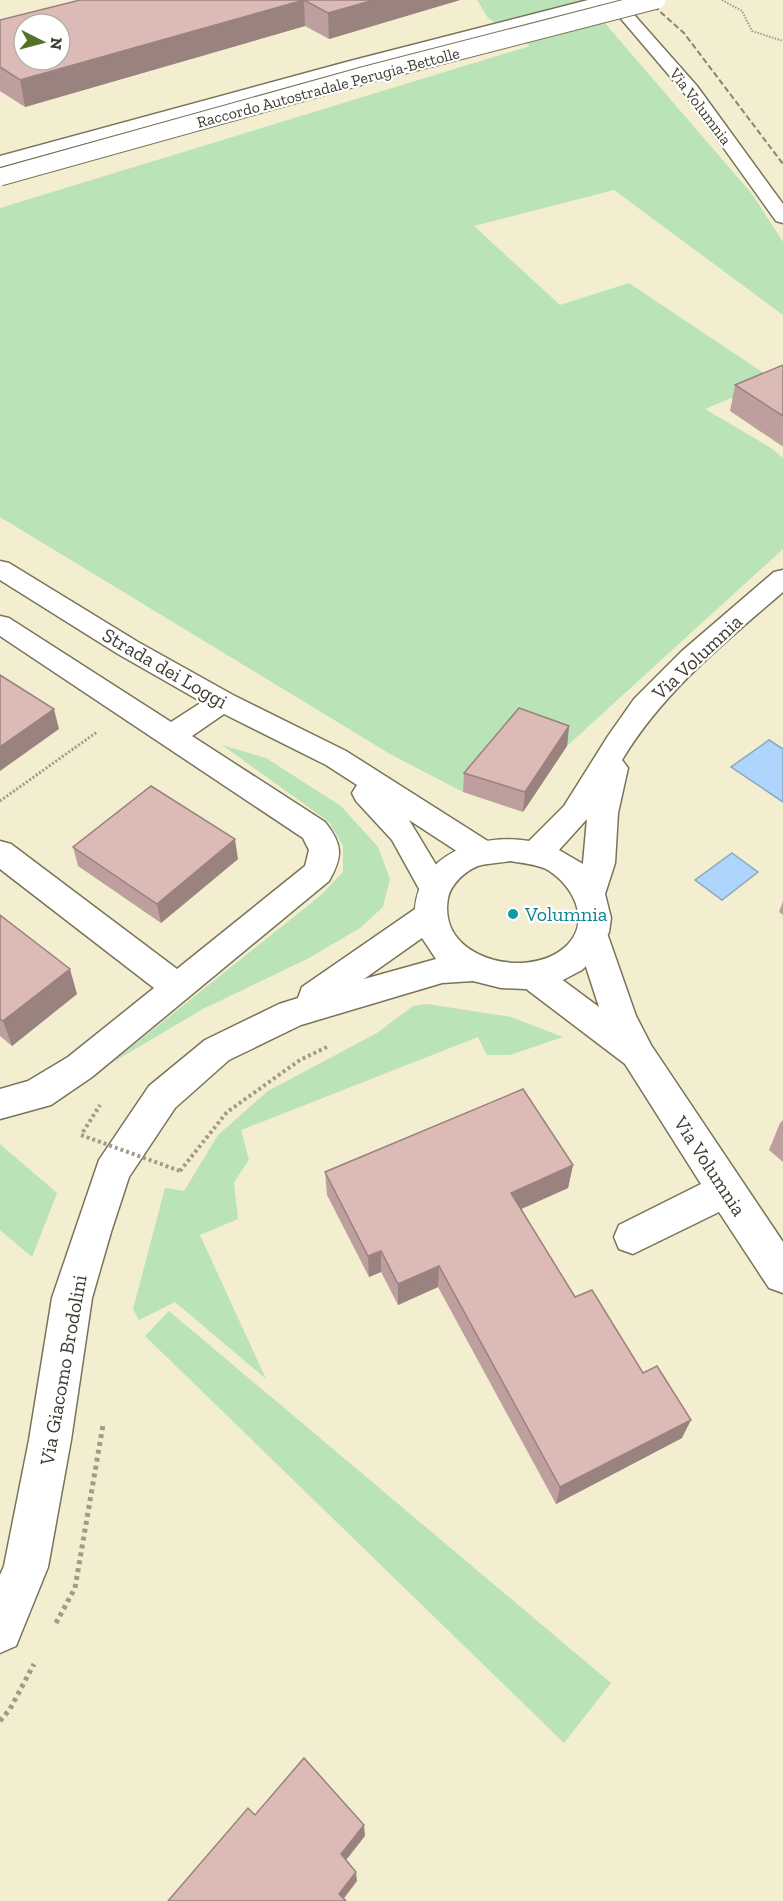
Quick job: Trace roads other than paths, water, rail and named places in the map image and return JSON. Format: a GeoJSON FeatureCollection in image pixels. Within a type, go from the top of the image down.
{"type":"FeatureCollection","features":[{"type":"Feature","properties":{"kind":"main road"},"geometry":{"type":"LineString","coordinates":[[0,162],[356,64],[606,0]]}},
{"type":"Feature","properties":{"kind":"main road","name":"Via Volumnia"},"geometry":{"type":"LineString","coordinates":[[613,0],[690,90],[783,217]]}},
{"type":"Feature","properties":{"kind":"main road","name":"Raccordo Autostradale Perugia-Bettolle"},"geometry":{"type":"LineString","coordinates":[[0,177],[366,75],[657,0]]}},
{"type":"Feature","properties":{"kind":"main road","name":"Strada dei Loggi"},"geometry":{"type":"LineString","coordinates":[[0,569],[128,648],[223,702],[336,758],[483,853]]}},
{"type":"Feature","properties":{"kind":"main road","name":"Via Volumnia"},"geometry":{"type":"LineString","coordinates":[[537,854],[575,814],[618,743],[644,706],[692,657],[783,578]]}},
{"type":"Feature","properties":{"kind":"main road"},"geometry":{"type":"LineString","coordinates":[[0,624],[314,830],[325,843],[326,855],[318,873],[178,988],[63,1078],[38,1094],[0,1104]]}},
{"type":"Feature","properties":{"kind":"main road"},"geometry":{"type":"LineString","coordinates":[[171,736],[223,702]]}},
{"type":"Feature","properties":{"kind":"main road","name":"Via Volumnia"},"geometry":{"type":"LineString","coordinates":[[590,892],[599,863],[603,813],[618,743]]}},
{"type":"Feature","properties":{"kind":"main road","name":"Strada dei Loggi"},"geometry":{"type":"LineString","coordinates":[[336,758],[403,833],[432,902]]}},
{"type":"Feature","properties":{"kind":"main road"},"geometry":{"type":"LineString","coordinates":[[510,850],[537,854],[559,862],[577,876],[590,892],[596,914],[592,936],[583,950],[570,962],[533,976],[502,976],[473,968],[456,958],[443,946],[434,932],[432,902],[445,873],[462,860],[483,853],[510,850]]}},
{"type":"Feature","properties":{"kind":"main road"},"geometry":{"type":"LineString","coordinates":[[0,852],[178,988]]}},
{"type":"Feature","properties":{"kind":"main road","name":"Via Giacomo Brodolini"},"geometry":{"type":"LineString","coordinates":[[291,1014],[432,902]]}},
{"type":"Feature","properties":{"kind":"main road","name":"Via Volumnia"},"geometry":{"type":"LineString","coordinates":[[592,936],[619,1016],[638,1055],[724,1190],[783,1275]]}},
{"type":"Feature","properties":{"kind":"main road","name":"Via Giacomo Brodolini"},"geometry":{"type":"LineString","coordinates":[[0,1630],[26,1567],[50,1440],[72,1298],[112,1171],[162,1097],[217,1050],[291,1014],[442,969],[473,968]]}},
{"type":"Feature","properties":{"kind":"main road","name":"Via Volumnia"},"geometry":{"type":"LineString","coordinates":[[533,976],[638,1055]]}},
{"type":"Feature","properties":{"kind":"main road"},"geometry":{"type":"LineString","coordinates":[[633,1237],[724,1190]]}},
{"type":"Feature","properties":{"kind":"water"},"geometry":{"type":"Polygon","coordinates":[[[769,740],[783,749],[783,802],[731,767],[769,740]]]}},
{"type":"Feature","properties":{"kind":"water"},"geometry":{"type":"Polygon","coordinates":[[[732,853],[758,872],[722,900],[695,880],[732,853]]]}},
{"type":"Feature","properties":{"kind":"railway"},"geometry":{"type":"LineString","coordinates":[[647,0],[684,33],[783,164]]}},
{"type":"Feature","properties":{"kind":"place","name":"Volumnia"},"geometry":{"type":"Point","coordinates":[513,914]}}]}
